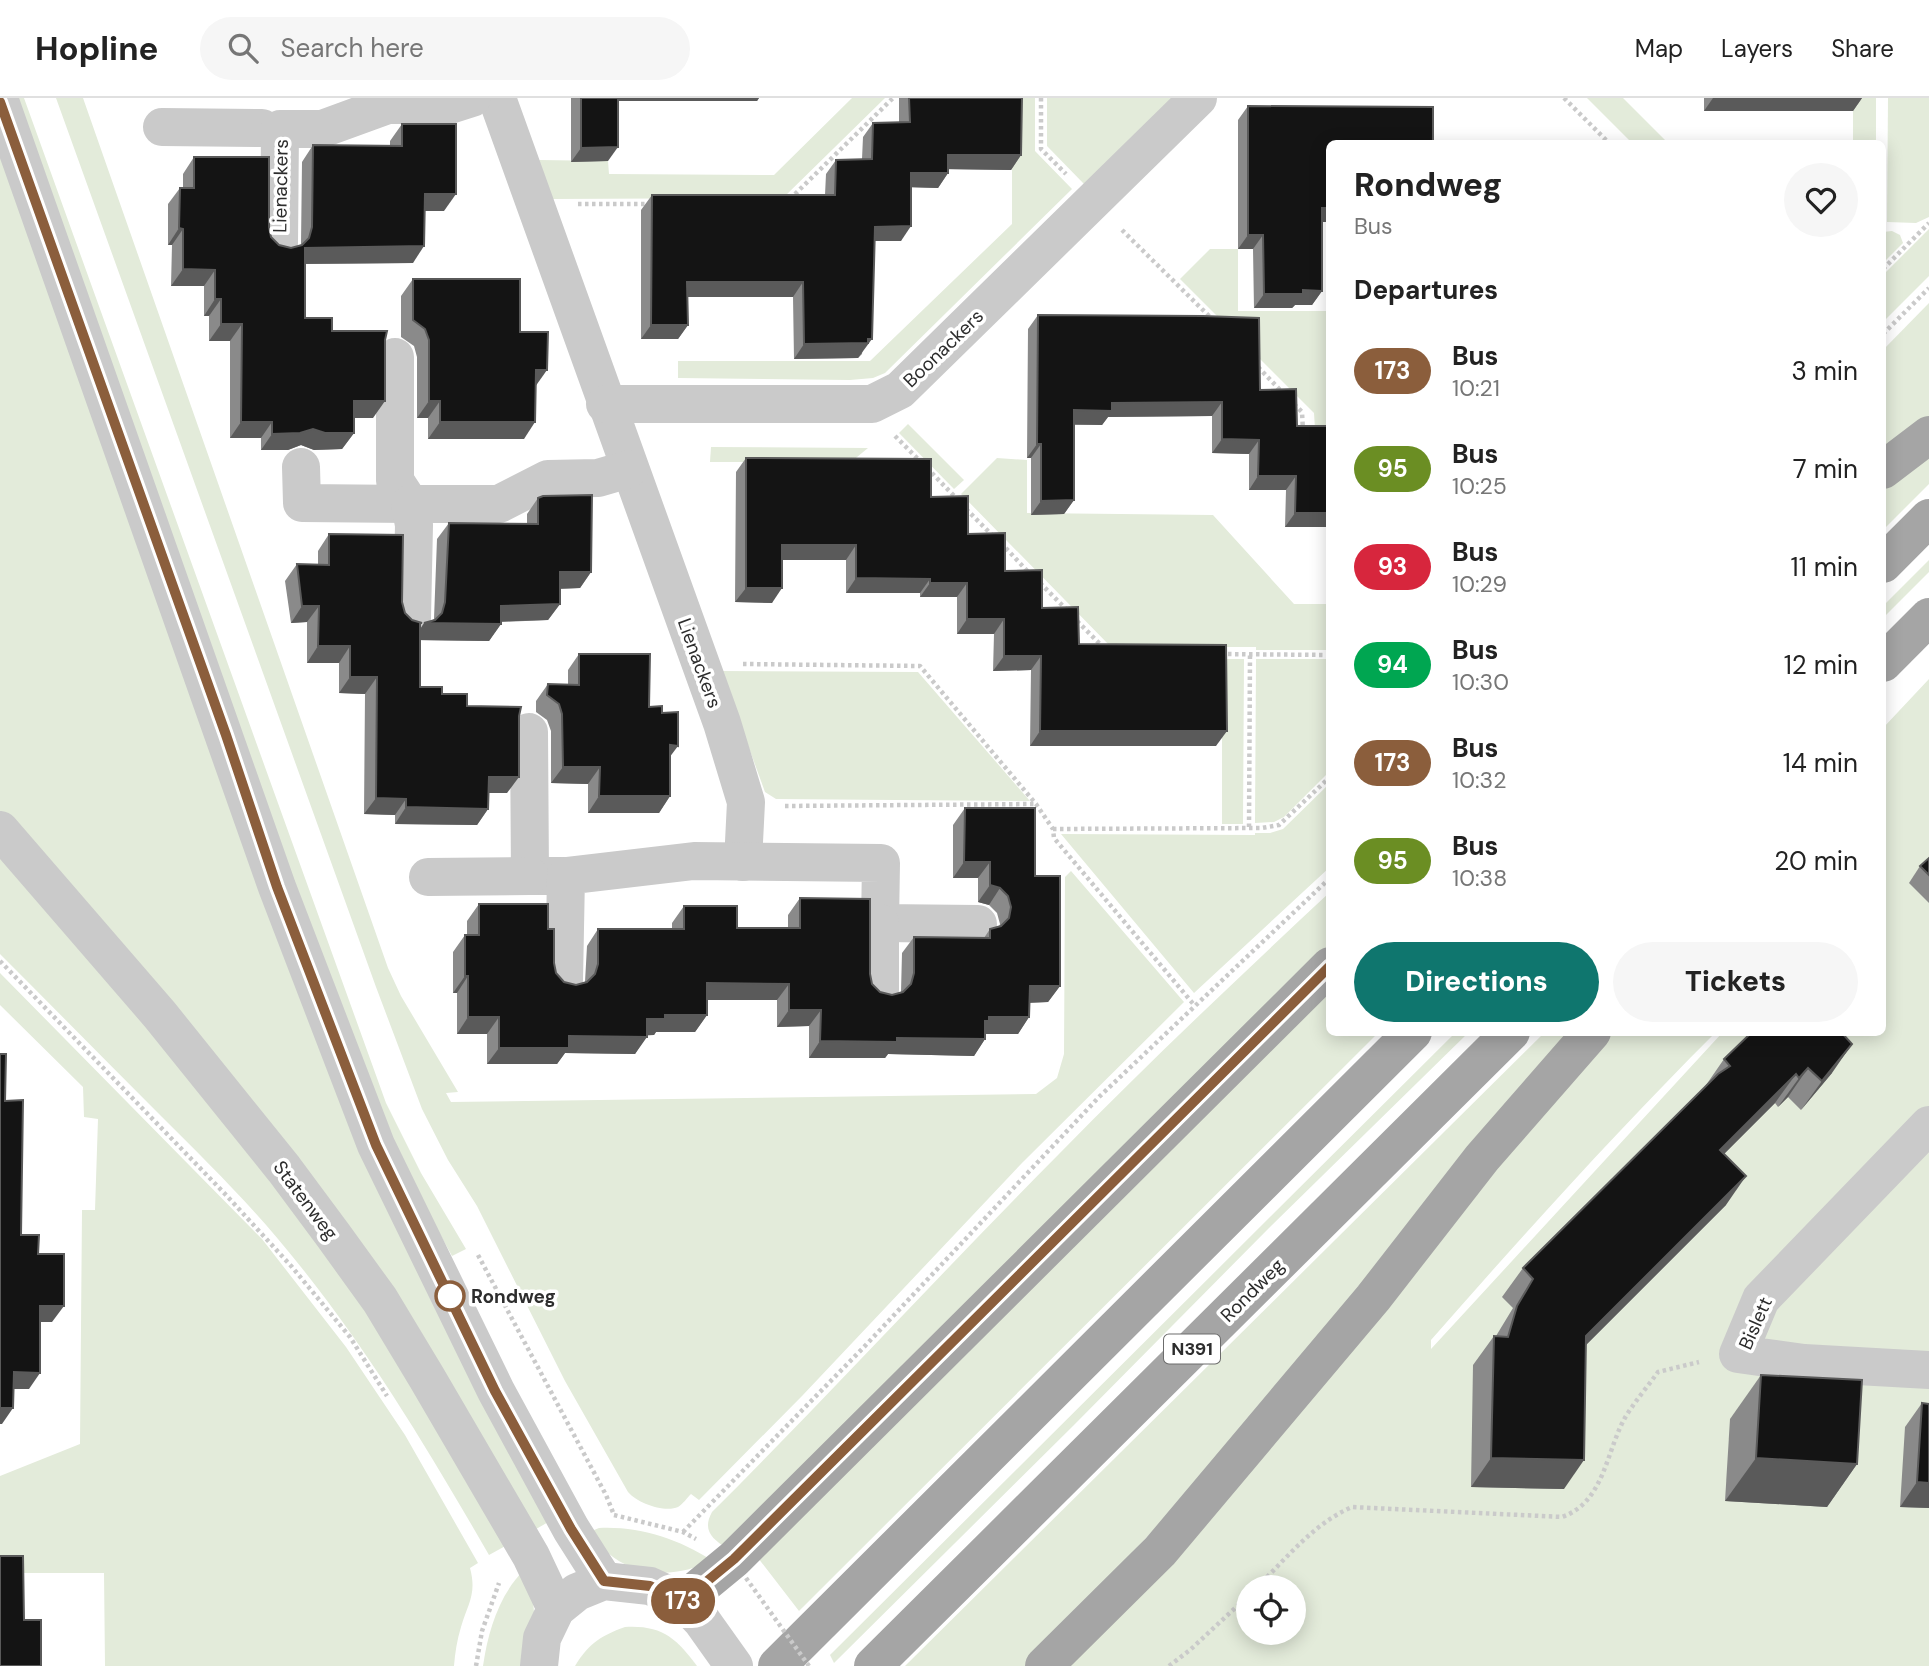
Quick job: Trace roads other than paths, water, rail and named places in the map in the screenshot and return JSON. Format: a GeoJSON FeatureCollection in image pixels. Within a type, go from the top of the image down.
{"type":"FeatureCollection","features":[{"type":"Feature","properties":{"kind":"main road"},"geometry":{"type":"LineString","coordinates":[[1886,468],[1929,435]]}},
{"type":"Feature","properties":{"kind":"main road"},"geometry":{"type":"LineString","coordinates":[[1886,561],[1929,518]]}},
{"type":"Feature","properties":{"kind":"main road"},"geometry":{"type":"LineString","coordinates":[[1886,660],[1929,617]]}},
{"type":"Feature","properties":{"kind":"main road"},"geometry":{"type":"LineString","coordinates":[[692,1611],[734,1559],[1326,970]]}},
{"type":"Feature","properties":{"kind":"main road"},"geometry":{"type":"LineString","coordinates":[[777,1666],[1409,1036]]}},
{"type":"Feature","properties":{"kind":"main road","name":"Rondweg"},"geometry":{"type":"LineString","coordinates":[[873,1666],[1507,1036]]}},
{"type":"Feature","properties":{"kind":"main road"},"geometry":{"type":"LineString","coordinates":[[1044,1666],[1160,1551],[1373,1298],[1482,1158],[1589,1036]]}},
{"type":"Feature","properties":{"kind":"street","name":"Lienackers"},"geometry":{"type":"LineString","coordinates":[[162,127],[268,118],[321,128],[388,105],[450,105],[472,98]]}},
{"type":"Feature","properties":{"kind":"street","name":"Lienackers"},"geometry":{"type":"LineString","coordinates":[[497,98],[701,664],[746,802],[743,862]]}},
{"type":"Feature","properties":{"kind":"street","name":"Boonackers"},"geometry":{"type":"LineString","coordinates":[[606,404],[872,404],[900,390],[1198,98]]}},
{"type":"Feature","properties":{"kind":"street"},"geometry":{"type":"LineString","coordinates":[[0,102],[226,735],[277,887],[376,1145],[495,1391],[571,1529],[604,1581]]}},
{"type":"Feature","properties":{"kind":"street","name":"Lienackers"},"geometry":{"type":"LineString","coordinates":[[268,118],[279,243]]}},
{"type":"Feature","properties":{"kind":"street"},"geometry":{"type":"LineString","coordinates":[[395,357],[395,481],[410,504],[414,524],[412,618]]}},
{"type":"Feature","properties":{"kind":"street"},"geometry":{"type":"LineString","coordinates":[[302,467],[302,503],[410,504],[499,504],[548,479],[598,478],[629,469]]}},
{"type":"Feature","properties":{"kind":"street"},"geometry":{"type":"LineString","coordinates":[[529,732],[564,979]]}},
{"type":"Feature","properties":{"kind":"street","name":"Statenweg"},"geometry":{"type":"LineString","coordinates":[[0,830],[160,1016],[284,1170],[380,1300],[531,1556],[556,1609]]}},
{"type":"Feature","properties":{"kind":"street"},"geometry":{"type":"LineString","coordinates":[[428,877],[548,876],[694,861],[881,863],[880,990]]}},
{"type":"Feature","properties":{"kind":"street"},"geometry":{"type":"LineString","coordinates":[[880,923],[978,924]]}},
{"type":"Feature","properties":{"kind":"street","name":"Bislett"},"geometry":{"type":"LineString","coordinates":[[1929,1125],[1761,1300],[1738,1354],[1804,1363],[1929,1370]]}},
{"type":"Feature","properties":{"kind":"street"},"geometry":{"type":"LineString","coordinates":[[539,1666],[542,1637],[556,1609],[577,1592],[604,1581],[650,1586],[692,1611],[734,1666]]}},
{"type":"Feature","properties":{"kind":"place","name":"Rondweg"},"geometry":{"type":"Point","coordinates":[450,1296]}}]}
